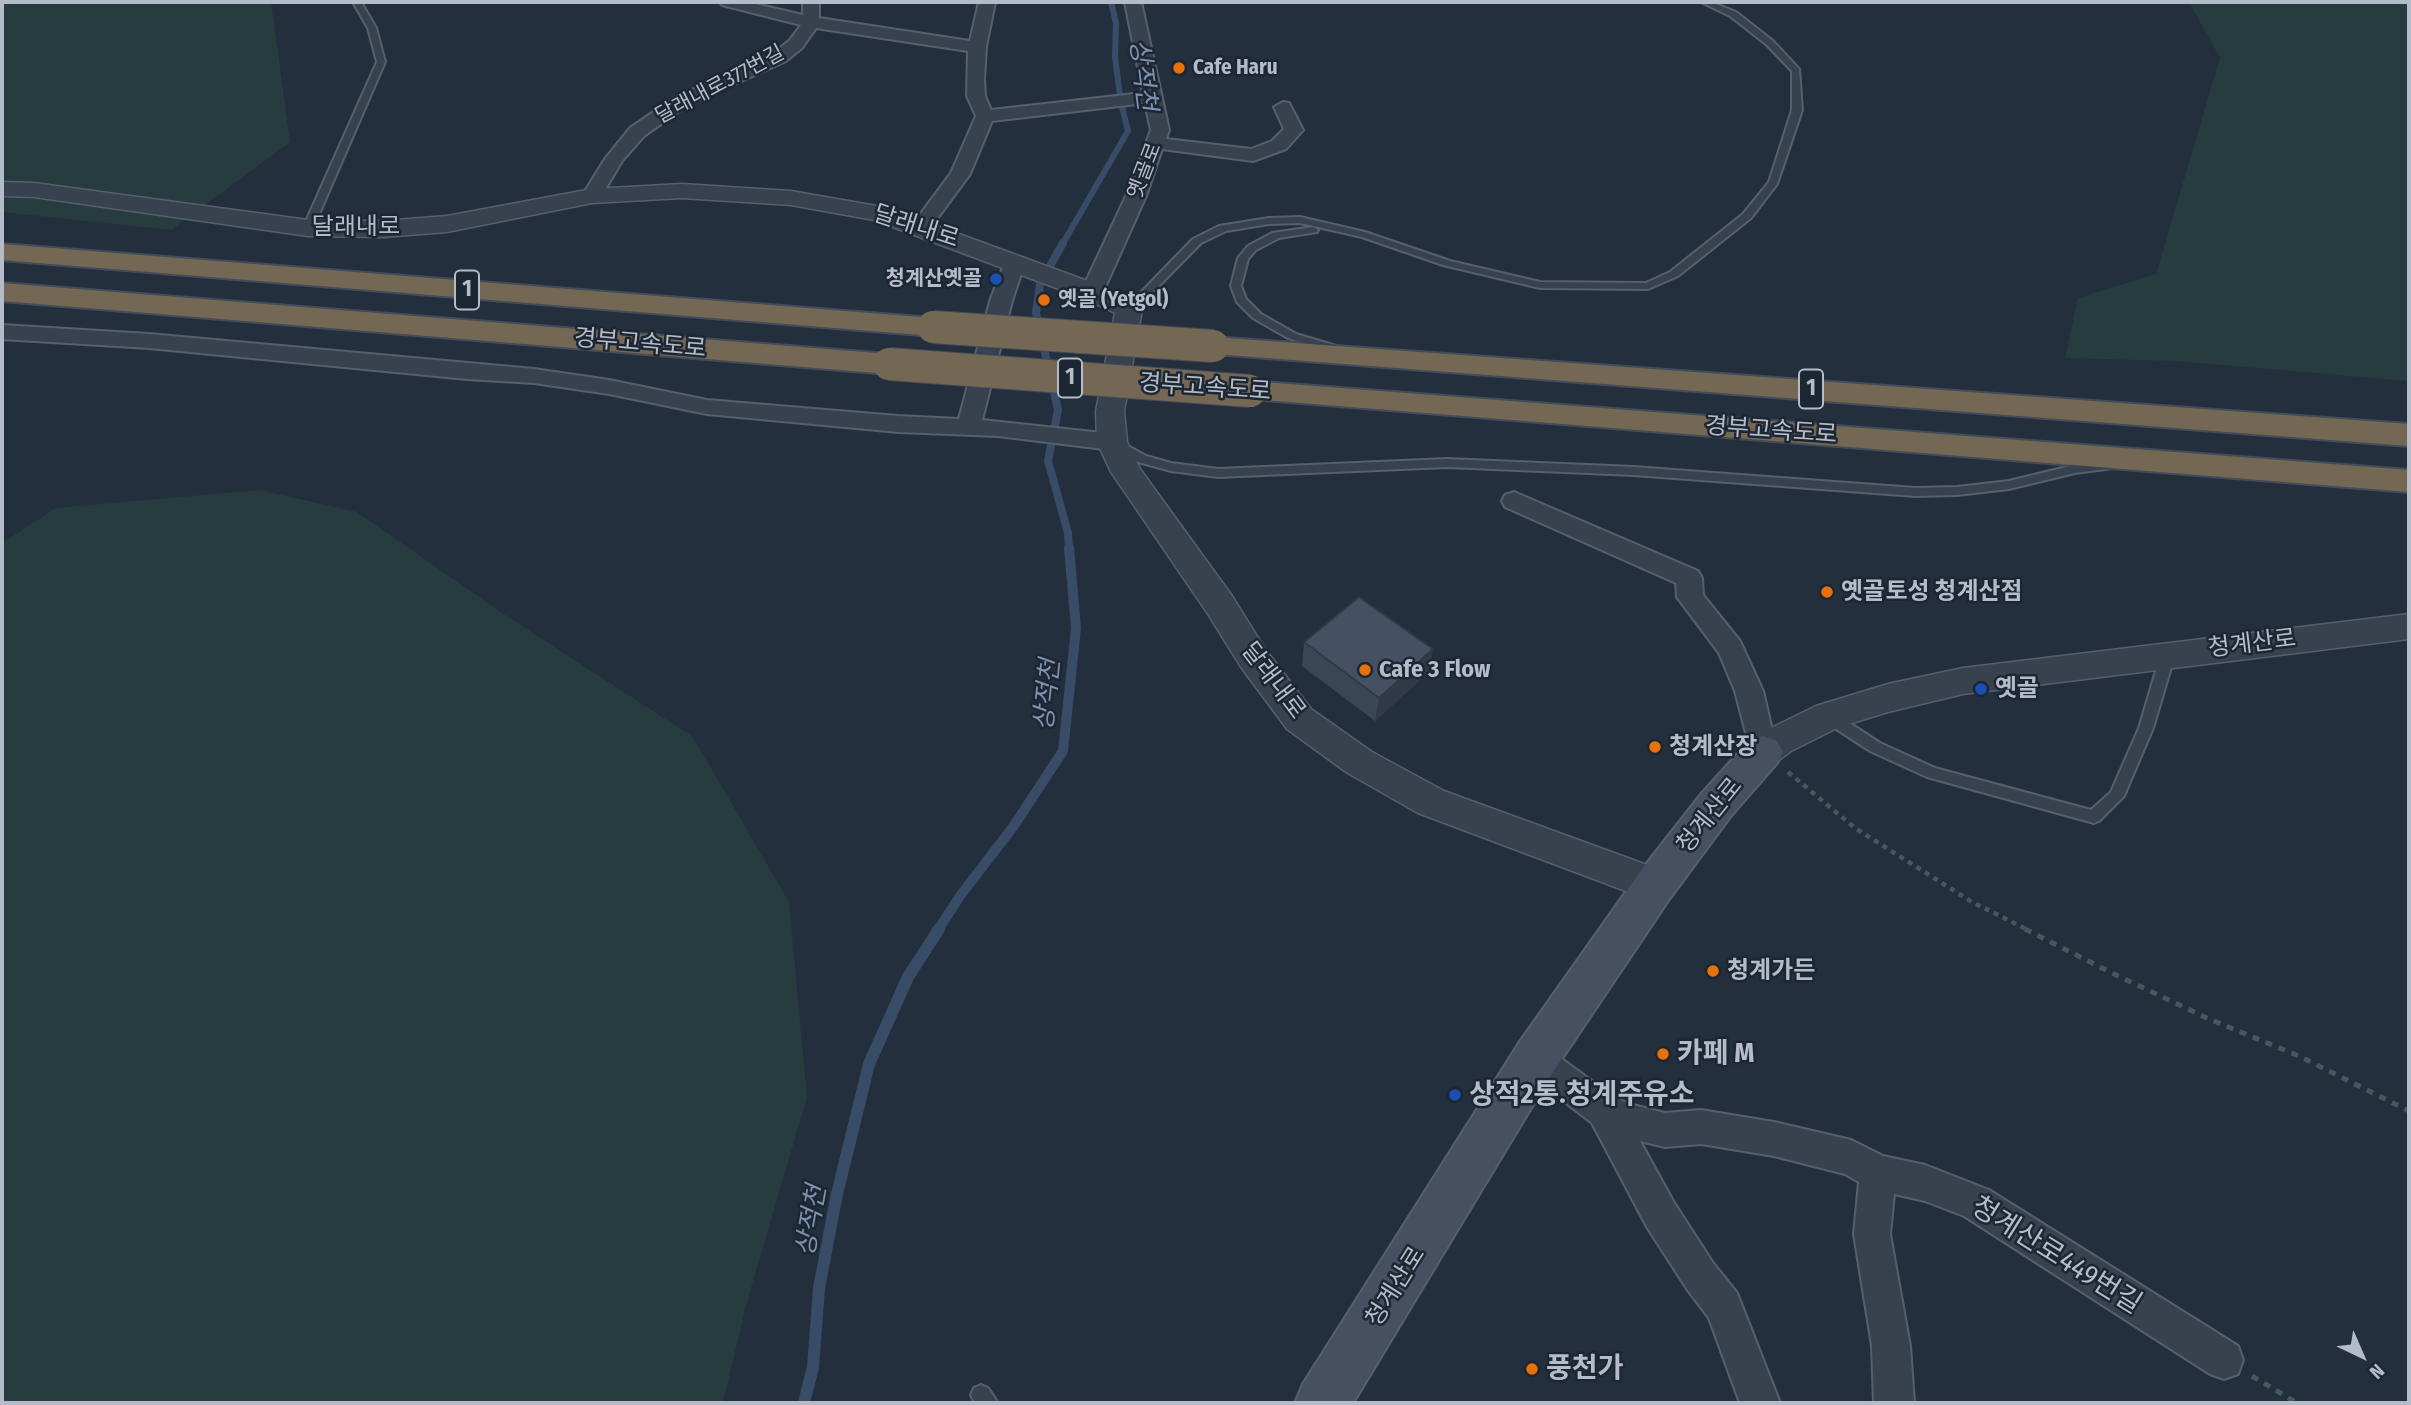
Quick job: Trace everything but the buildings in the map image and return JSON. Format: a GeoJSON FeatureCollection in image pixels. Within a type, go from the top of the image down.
{"type":"FeatureCollection","features":[{"type":"Feature","properties":{"kind":"highway","name":"경부고속도로"},"geometry":{"type":"LineString","coordinates":[[2,252],[933,327],[2409,435]]}},
{"type":"Feature","properties":{"kind":"highway","name":"경부고속도로"},"geometry":{"type":"LineString","coordinates":[[2,292],[889,364],[2409,481]]}},
{"type":"Feature","properties":{"kind":"main road","name":"청계산로"},"geometry":{"type":"LineString","coordinates":[[1322,1403],[1535,1059],[1655,885],[1716,805],[1763,752]]}},
{"type":"Feature","properties":{"kind":"street"},"geometry":{"type":"LineString","coordinates":[[728,2],[811,22],[977,47]]}},
{"type":"Feature","properties":{"kind":"street"},"geometry":{"type":"LineString","coordinates":[[811,2],[811,22]]}},
{"type":"Feature","properties":{"kind":"street"},"geometry":{"type":"LineString","coordinates":[[921,227],[960,174],[985,116],[976,96],[977,47],[987,2]]}},
{"type":"Feature","properties":{"kind":"street","name":"옛골로"},"geometry":{"type":"LineString","coordinates":[[1080,288],[1136,196],[1160,130],[1144,98],[1133,2]]}},
{"type":"Feature","properties":{"kind":"street","name":"달래내로377번길"},"geometry":{"type":"LineString","coordinates":[[592,197],[614,159],[637,132],[680,102],[780,57],[796,44],[811,22]]}},
{"type":"Feature","properties":{"kind":"street"},"geometry":{"type":"LineString","coordinates":[[985,116],[1144,98]]}},
{"type":"Feature","properties":{"kind":"street"},"geometry":{"type":"LineString","coordinates":[[1156,143],[1253,155],[1279,145],[1294,130],[1283,107]]}},
{"type":"Feature","properties":{"kind":"street","name":"달래내로"},"geometry":{"type":"LineString","coordinates":[[2,188],[34,190],[308,228],[383,229],[447,225],[592,197],[682,191],[791,198],[880,213],[1080,288],[1129,310],[1110,411],[1112,442],[1126,472],[1220,605],[1253,658],[1299,719],[1359,762],[1431,802],[1655,885]]}},
{"type":"Feature","properties":{"kind":"street"},"geometry":{"type":"LineString","coordinates":[[968,426],[1001,301],[1023,265]]}},
{"type":"Feature","properties":{"kind":"street"},"geometry":{"type":"LineString","coordinates":[[2,332],[149,341],[386,365],[534,376],[609,387],[707,407],[898,424],[998,428],[1112,442]]}},
{"type":"Feature","properties":{"kind":"street"},"geometry":{"type":"LineString","coordinates":[[1514,501],[1689,578],[1690,597],[1730,648],[1749,691],[1763,752]]}},
{"type":"Feature","properties":{"kind":"street","name":"청계산로"},"geometry":{"type":"LineString","coordinates":[[1763,752],[1778,741],[1828,716],[1888,698],[1963,681],[2409,626]]}},
{"type":"Feature","properties":{"kind":"street","name":"청계산로449번길"},"geometry":{"type":"LineString","coordinates":[[1535,1059],[1604,1111],[1665,1130],[1701,1127],[1774,1139],[1851,1158],[1878,1173],[1925,1182],[1976,1203],[2224,1360]]}},
{"type":"Feature","properties":{"kind":"street"},"geometry":{"type":"LineString","coordinates":[[1604,1111],[1660,1214],[1700,1276],[1724,1306],[1760,1403]]}},
{"type":"Feature","properties":{"kind":"street"},"geometry":{"type":"LineString","coordinates":[[1878,1173],[1872,1234],[1891,1346],[1894,1403]]}},
{"type":"Feature","properties":{"kind":"lane"},"geometry":{"type":"LineString","coordinates":[[308,228],[380,62],[372,28],[357,2]]}},
{"type":"Feature","properties":{"kind":"lane"},"geometry":{"type":"LineString","coordinates":[[1129,310],[1197,241],[1223,228],[1269,221],[1300,220],[1365,235],[1447,262],[1540,285],[1648,286],[1674,274],[1747,216],[1774,182],[1797,110],[1796,71],[1770,43],[1733,14],[1705,2]]}},
{"type":"Feature","properties":{"kind":"lane"},"geometry":{"type":"LineString","coordinates":[[1365,235],[1304,229],[1276,235],[1252,248],[1243,258],[1236,286],[1241,300],[1256,316],[1275,328],[1313,343],[1378,358]]}},
{"type":"Feature","properties":{"kind":"lane"},"geometry":{"type":"LineString","coordinates":[[1112,442],[1142,459],[1171,467],[1218,473],[1447,463],[1634,471],[1915,492],[2009,485],[2075,469],[2150,459]]}},
{"type":"Feature","properties":{"kind":"lane"},"geometry":{"type":"LineString","coordinates":[[1828,716],[1875,747],[1932,773],[2094,817],[2117,796],[2146,728],[2168,654]]}},
{"type":"Feature","properties":{"kind":"path"},"geometry":{"type":"LineString","coordinates":[[1763,752],[1855,828],[1972,902],[2124,979],[2209,1019],[2299,1056],[2409,1111]]}},
{"type":"Feature","properties":{"kind":"path"},"geometry":{"type":"LineString","coordinates":[[2224,1360],[2297,1403]]}},
{"type":"Feature","properties":{"kind":"green space"},"geometry":{"type":"Polygon","coordinates":[[[2,2],[271,2],[290,142],[171,230],[2,212],[2,2]]]}},
{"type":"Feature","properties":{"kind":"green space"},"geometry":{"type":"Polygon","coordinates":[[[2189,2],[2409,2],[2409,381],[2176,361],[2065,358],[2078,298],[2156,274],[2220,58],[2189,2]]]}},
{"type":"Feature","properties":{"kind":"green space"},"geometry":{"type":"Polygon","coordinates":[[[260,490],[357,512],[499,611],[693,737],[789,902],[807,1097],[746,1305],[723,1403],[2,1403],[2,543],[56,508],[260,490]]]}},
{"type":"Feature","properties":{"kind":"waterway","name":"상적천"},"geometry":{"type":"LineString","coordinates":[[1062,245],[1128,131],[1121,103],[1115,57],[1116,23],[1111,2]]}},
{"type":"Feature","properties":{"kind":"waterway","name":"상적천"},"geometry":{"type":"LineString","coordinates":[[1063,243],[1040,284],[1036,313],[1058,410],[1048,461],[1068,533],[1069,550]]}},
{"type":"Feature","properties":{"kind":"waterway","name":"상적천"},"geometry":{"type":"LineString","coordinates":[[938,930],[960,896],[1013,827],[1063,751],[1076,628],[1069,548]]}},
{"type":"Feature","properties":{"kind":"waterway","name":"상적천"},"geometry":{"type":"LineString","coordinates":[[804,1403],[813,1367],[819,1288],[837,1194],[869,1064],[908,977],[939,929]]}},
{"type":"Feature","properties":{"kind":"place","name":"Cafe Haru"},"geometry":{"type":"Point","coordinates":[1179,68]}},
{"type":"Feature","properties":{"kind":"place","name":"청계산옛골"},"geometry":{"type":"Point","coordinates":[996,279]}},
{"type":"Feature","properties":{"kind":"place","name":"옛골 (Yetgol)"},"geometry":{"type":"Point","coordinates":[1044,300]}},
{"type":"Feature","properties":{"kind":"place","name":"옛골토성 청계산점"},"geometry":{"type":"Point","coordinates":[1827,592]}},
{"type":"Feature","properties":{"kind":"place","name":"Cafe 3 Flow"},"geometry":{"type":"Point","coordinates":[1365,670]}},
{"type":"Feature","properties":{"kind":"place","name":"옛골"},"geometry":{"type":"Point","coordinates":[1981,689]}},
{"type":"Feature","properties":{"kind":"place","name":"청계산장"},"geometry":{"type":"Point","coordinates":[1655,747]}},
{"type":"Feature","properties":{"kind":"place","name":"청계가든"},"geometry":{"type":"Point","coordinates":[1713,971]}},
{"type":"Feature","properties":{"kind":"place","name":"카페 M"},"geometry":{"type":"Point","coordinates":[1663,1054]}},
{"type":"Feature","properties":{"kind":"place","name":"상적2통.청계주유소"},"geometry":{"type":"Point","coordinates":[1455,1095]}},
{"type":"Feature","properties":{"kind":"place","name":"풍천가"},"geometry":{"type":"Point","coordinates":[1532,1369]}}]}
